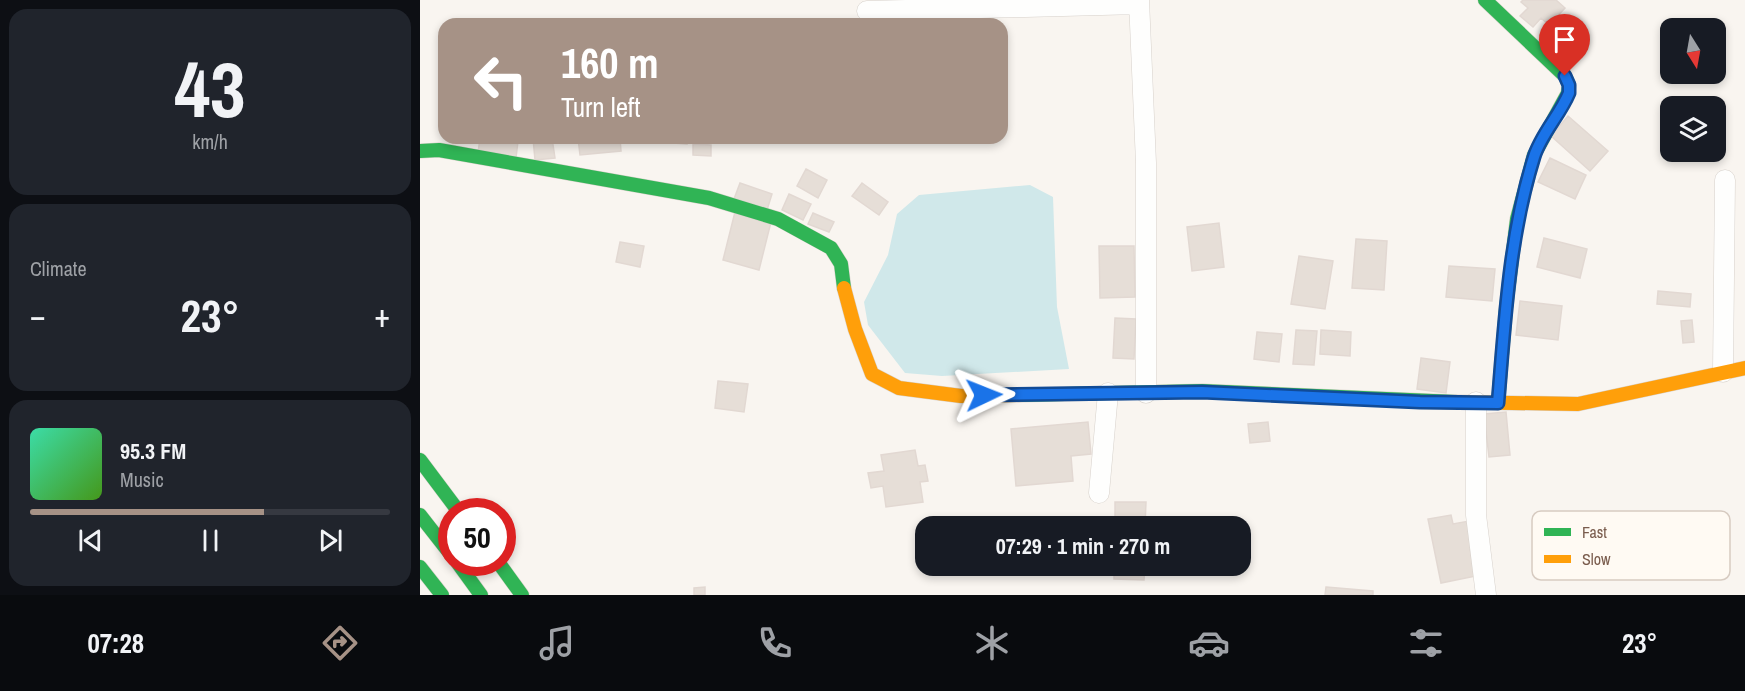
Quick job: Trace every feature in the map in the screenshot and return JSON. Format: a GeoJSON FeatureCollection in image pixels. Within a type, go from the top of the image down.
{"type":"FeatureCollection","features":[{"type":"Feature","properties":{"kind":"main road"},"geometry":{"type":"LineString","coordinates":[[1485,0],[1565,76],[1569,85],[1566,100],[1547,129],[1534,155],[1517,219],[1506,308],[1498,403]]}},
{"type":"Feature","properties":{"kind":"main road"},"geometry":{"type":"LineString","coordinates":[[420,151],[439,150],[709,198],[778,219],[831,248],[841,264],[844,292],[872,374],[899,388],[961,396],[1202,392],[1420,402],[1578,404],[1745,368]]}},
{"type":"Feature","properties":{"kind":"main road"},"geometry":{"type":"LineString","coordinates":[[420,460],[448,498]]}},
{"type":"Feature","properties":{"kind":"main road"},"geometry":{"type":"LineString","coordinates":[[420,514],[438,538]]}},
{"type":"Feature","properties":{"kind":"main road"},"geometry":{"type":"LineString","coordinates":[[420,567],[442,595]]}},
{"type":"Feature","properties":{"kind":"main road"},"geometry":{"type":"LineString","coordinates":[[468,576],[482,595]]}},
{"type":"Feature","properties":{"kind":"main road"},"geometry":{"type":"LineString","coordinates":[[508,576],[522,595]]}},
{"type":"Feature","properties":{"kind":"street"},"geometry":{"type":"LineString","coordinates":[[867,11],[1139,2],[1146,163],[1146,393]]}},
{"type":"Feature","properties":{"kind":"street"},"geometry":{"type":"LineString","coordinates":[[1723,372],[1725,180]]}},
{"type":"Feature","properties":{"kind":"street"},"geometry":{"type":"LineString","coordinates":[[1099,492],[1108,393]]}},
{"type":"Feature","properties":{"kind":"street"},"geometry":{"type":"LineString","coordinates":[[1476,402],[1476,515],[1486,595]]}},
{"type":"Feature","properties":{"kind":"water"},"geometry":{"type":"Polygon","coordinates":[[[1030,185],[1053,197],[1057,307],[1069,369],[942,376],[905,373],[868,325],[864,302],[888,255],[897,214],[919,195],[1030,185]]]}},
{"type":"Feature","properties":{"kind":"building"},"geometry":{"type":"Polygon","coordinates":[[[1523,0],[1556,0],[1565,8],[1549,25],[1541,18],[1533,27],[1520,16],[1528,8],[1521,2],[1523,0]]]}},
{"type":"Feature","properties":{"kind":"building"},"geometry":{"type":"Polygon","coordinates":[[[1568,116],[1608,151],[1590,171],[1551,136],[1568,116]]]}},
{"type":"Feature","properties":{"kind":"building"},"geometry":{"type":"Polygon","coordinates":[[[479,144],[518,144],[516,158],[478,153],[479,144]]]}},
{"type":"Feature","properties":{"kind":"building"},"geometry":{"type":"Polygon","coordinates":[[[534,144],[553,144],[555,158],[535,160],[534,144]]]}},
{"type":"Feature","properties":{"kind":"building"},"geometry":{"type":"Polygon","coordinates":[[[579,144],[620,144],[621,151],[580,155],[579,144]]]}},
{"type":"Feature","properties":{"kind":"building"},"geometry":{"type":"Polygon","coordinates":[[[693,144],[711,145],[711,156],[693,155],[693,144]]]}},
{"type":"Feature","properties":{"kind":"building"},"geometry":{"type":"Polygon","coordinates":[[[1550,158],[1586,175],[1575,199],[1538,182],[1550,158]]]}},
{"type":"Feature","properties":{"kind":"building"},"geometry":{"type":"Polygon","coordinates":[[[806,169],[827,180],[818,198],[797,186],[806,169]]]}},
{"type":"Feature","properties":{"kind":"building"},"geometry":{"type":"Polygon","coordinates":[[[740,183],[772,194],[767,210],[734,199],[740,183]]]}},
{"type":"Feature","properties":{"kind":"building"},"geometry":{"type":"Polygon","coordinates":[[[862,183],[888,202],[879,215],[852,196],[862,183]]]}},
{"type":"Feature","properties":{"kind":"building"},"geometry":{"type":"Polygon","coordinates":[[[789,194],[811,204],[803,220],[782,210],[789,194]]]}},
{"type":"Feature","properties":{"kind":"building"},"geometry":{"type":"Polygon","coordinates":[[[735,212],[771,222],[759,270],[723,260],[735,212]]]}},
{"type":"Feature","properties":{"kind":"building"},"geometry":{"type":"Polygon","coordinates":[[[813,213],[834,222],[829,232],[808,224],[813,213]]]}},
{"type":"Feature","properties":{"kind":"building"},"geometry":{"type":"Polygon","coordinates":[[[1219,223],[1224,267],[1192,271],[1187,227],[1219,223]]]}},
{"type":"Feature","properties":{"kind":"building"},"geometry":{"type":"Polygon","coordinates":[[[1544,238],[1587,249],[1580,278],[1537,267],[1544,238]]]}},
{"type":"Feature","properties":{"kind":"building"},"geometry":{"type":"Polygon","coordinates":[[[1356,239],[1387,241],[1384,290],[1352,288],[1356,239]]]}},
{"type":"Feature","properties":{"kind":"building"},"geometry":{"type":"Polygon","coordinates":[[[620,242],[644,246],[640,267],[616,262],[620,242]]]}},
{"type":"Feature","properties":{"kind":"building"},"geometry":{"type":"Polygon","coordinates":[[[1099,246],[1134,246],[1135,297],[1100,298],[1099,246]]]}},
{"type":"Feature","properties":{"kind":"building"},"geometry":{"type":"Polygon","coordinates":[[[1299,256],[1333,261],[1325,309],[1291,304],[1299,256]]]}},
{"type":"Feature","properties":{"kind":"building"},"geometry":{"type":"Polygon","coordinates":[[[1449,266],[1495,269],[1492,301],[1446,297],[1449,266]]]}},
{"type":"Feature","properties":{"kind":"building"},"geometry":{"type":"Polygon","coordinates":[[[1658,291],[1691,294],[1690,307],[1657,304],[1658,291]]]}},
{"type":"Feature","properties":{"kind":"building"},"geometry":{"type":"Polygon","coordinates":[[[1520,301],[1562,306],[1558,340],[1516,335],[1520,301]]]}},
{"type":"Feature","properties":{"kind":"building"},"geometry":{"type":"Polygon","coordinates":[[[1115,318],[1136,319],[1134,359],[1113,358],[1115,318]]]}},
{"type":"Feature","properties":{"kind":"building"},"geometry":{"type":"Polygon","coordinates":[[[1692,320],[1694,342],[1683,343],[1681,321],[1692,320]]]}},
{"type":"Feature","properties":{"kind":"building"},"geometry":{"type":"Polygon","coordinates":[[[1296,330],[1317,331],[1314,365],[1293,364],[1296,330]]]}},
{"type":"Feature","properties":{"kind":"building"},"geometry":{"type":"Polygon","coordinates":[[[1321,330],[1351,332],[1350,356],[1320,354],[1321,330]]]}},
{"type":"Feature","properties":{"kind":"building"},"geometry":{"type":"Polygon","coordinates":[[[1257,332],[1282,334],[1279,362],[1254,359],[1257,332]]]}},
{"type":"Feature","properties":{"kind":"building"},"geometry":{"type":"Polygon","coordinates":[[[1421,358],[1450,362],[1446,393],[1417,389],[1421,358]]]}},
{"type":"Feature","properties":{"kind":"building"},"geometry":{"type":"Polygon","coordinates":[[[718,381],[748,384],[744,412],[715,408],[718,381]]]}},
{"type":"Feature","properties":{"kind":"building"},"geometry":{"type":"Polygon","coordinates":[[[1506,412],[1510,455],[1489,457],[1484,414],[1506,412]]]}},
{"type":"Feature","properties":{"kind":"building"},"geometry":{"type":"Polygon","coordinates":[[[1088,422],[1091,454],[1071,456],[1073,481],[1016,486],[1011,429],[1088,422]]]}},
{"type":"Feature","properties":{"kind":"building"},"geometry":{"type":"Polygon","coordinates":[[[1268,422],[1270,441],[1250,443],[1248,424],[1268,422]]]}},
{"type":"Feature","properties":{"kind":"building"},"geometry":{"type":"Polygon","coordinates":[[[915,450],[918,466],[925,465],[928,481],[920,482],[923,502],[886,507],[883,486],[871,488],[868,473],[884,471],[881,455],[915,450]]]}},
{"type":"Feature","properties":{"kind":"building"},"geometry":{"type":"Polygon","coordinates":[[[1115,502],[1146,502],[1145,516],[1115,516],[1115,502]]]}},
{"type":"Feature","properties":{"kind":"building"},"geometry":{"type":"Polygon","coordinates":[[[1451,515],[1453,524],[1469,521],[1475,549],[1470,550],[1476,576],[1441,583],[1428,519],[1451,515]]]}},
{"type":"Feature","properties":{"kind":"building"},"geometry":{"type":"Polygon","coordinates":[[[1114,576],[1144,576],[1144,580],[1114,579],[1114,576]]]}},
{"type":"Feature","properties":{"kind":"building"},"geometry":{"type":"Polygon","coordinates":[[[705,587],[705,595],[694,595],[694,588],[705,587]]]}},
{"type":"Feature","properties":{"kind":"building"},"geometry":{"type":"Polygon","coordinates":[[[1326,587],[1373,591],[1373,595],[1325,595],[1326,587]]]}},
{"type":"Feature","properties":{"kind":"traffic: fast"},"geometry":{"type":"LineString","coordinates":[[1485,0],[1565,76],[1569,85],[1568,93],[1534,155],[1517,219],[1506,308],[1498,403]]}},
{"type":"Feature","properties":{"kind":"traffic: fast"},"geometry":{"type":"LineString","coordinates":[[420,151],[439,150],[709,198],[778,219],[831,248],[841,264],[844,288]]}},
{"type":"Feature","properties":{"kind":"traffic: fast"},"geometry":{"type":"LineString","coordinates":[[1019,395],[1202,391],[1456,402]]}},
{"type":"Feature","properties":{"kind":"traffic: fast"},"geometry":{"type":"LineString","coordinates":[[420,460],[448,498]]}},
{"type":"Feature","properties":{"kind":"traffic: fast"},"geometry":{"type":"LineString","coordinates":[[420,515],[438,538]]}},
{"type":"Feature","properties":{"kind":"traffic: fast"},"geometry":{"type":"LineString","coordinates":[[420,567],[442,595]]}},
{"type":"Feature","properties":{"kind":"traffic: fast"},"geometry":{"type":"LineString","coordinates":[[467,576],[481,595]]}},
{"type":"Feature","properties":{"kind":"traffic: fast"},"geometry":{"type":"LineString","coordinates":[[508,576],[522,595]]}},
{"type":"Feature","properties":{"kind":"traffic: slow"},"geometry":{"type":"LineString","coordinates":[[844,288],[855,329],[872,374],[899,388],[961,396],[1019,395]]}},
{"type":"Feature","properties":{"kind":"traffic: slow"},"geometry":{"type":"LineString","coordinates":[[1456,402],[1578,404],[1745,368]]}},
{"type":"Feature","properties":{"kind":"route"},"geometry":{"type":"LineString","coordinates":[[984,395],[1202,392],[1420,402],[1498,403],[1506,308],[1517,219],[1534,155],[1569,93],[1569,85],[1565,76]]}}]}
